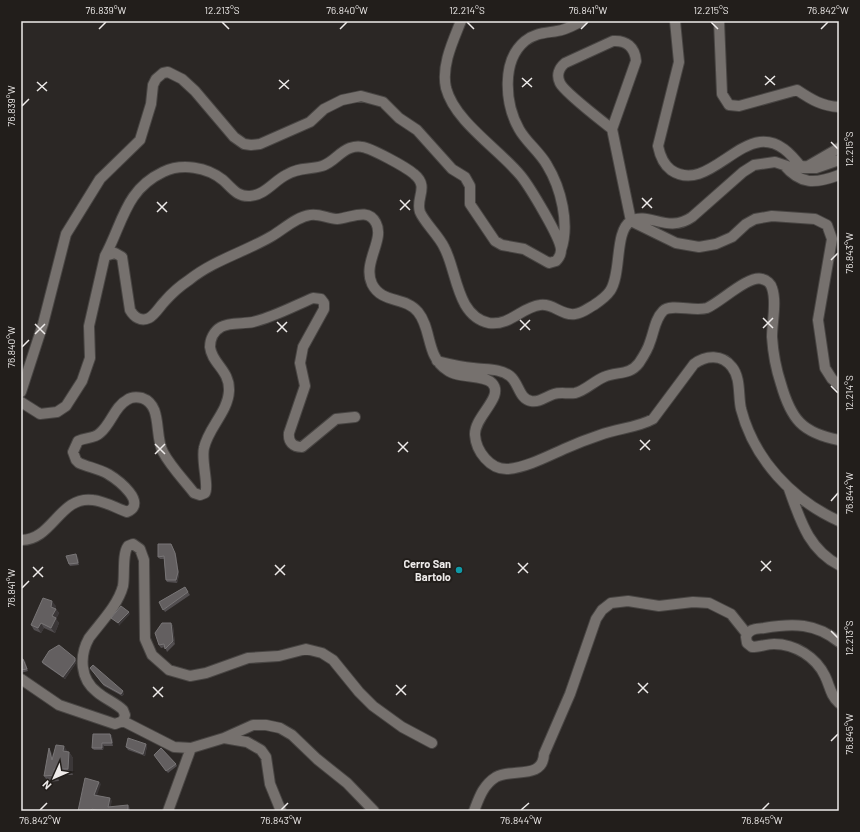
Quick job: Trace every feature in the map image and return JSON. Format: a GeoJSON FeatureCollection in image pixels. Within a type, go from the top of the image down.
{"type":"FeatureCollection","features":[{"type":"Feature","properties":{"kind":"street"},"geometry":{"type":"LineString","coordinates":[[461,21],[452,42],[445,72],[446,88],[462,116],[521,176],[554,230],[561,250]]}},
{"type":"Feature","properties":{"kind":"street"},"geometry":{"type":"LineString","coordinates":[[21,392],[43,324],[66,234],[100,179],[140,140],[151,104],[153,85],[158,76],[168,72],[182,79],[195,91],[234,137],[244,144],[251,145],[260,144],[310,122],[324,109],[342,100],[361,96],[376,98],[389,106],[399,118],[417,130],[452,168],[465,177],[470,186],[470,204],[498,244],[524,249],[549,263],[556,261],[566,237],[564,220],[556,186],[547,165],[537,150],[524,137],[515,121],[510,103],[508,76],[512,60],[526,41],[540,33],[557,31],[582,21]]}},
{"type":"Feature","properties":{"kind":"street"},"geometry":{"type":"LineString","coordinates":[[675,21],[679,62],[658,140],[659,152],[664,163],[679,174],[697,174],[739,150],[759,142],[777,144],[791,153],[802,168]]}},
{"type":"Feature","properties":{"kind":"street"},"geometry":{"type":"LineString","coordinates":[[719,21],[722,94],[729,105],[739,106],[798,90],[814,102],[831,106],[839,106]]}},
{"type":"Feature","properties":{"kind":"street"},"geometry":{"type":"LineString","coordinates":[[612,129],[562,86],[558,74],[565,63],[613,41],[617,41],[629,45],[634,52],[636,61],[612,129],[631,221]]}},
{"type":"Feature","properties":{"kind":"street"},"geometry":{"type":"LineString","coordinates":[[21,402],[40,414],[57,412],[66,406],[82,381],[90,358],[90,326],[105,256],[115,239],[120,220],[129,203],[148,181],[165,171],[183,167],[202,170],[222,180],[238,194],[250,196],[263,192],[291,172],[303,167],[323,166],[351,148],[362,147],[408,169],[417,177],[422,187],[419,203],[420,212],[446,250],[451,261],[456,284],[466,304],[480,319],[497,323],[507,321],[540,305],[551,306],[566,314],[576,314],[584,311],[603,298],[610,291],[615,280],[622,233],[624,228],[631,221],[640,218],[667,224],[683,222],[692,217],[748,168],[768,162],[811,170],[839,160]]}},
{"type":"Feature","properties":{"kind":"street"},"geometry":{"type":"LineString","coordinates":[[802,168],[839,148]]}},
{"type":"Feature","properties":{"kind":"street"},"geometry":{"type":"LineString","coordinates":[[783,164],[793,174],[808,182],[822,181],[839,175]]}},
{"type":"Feature","properties":{"kind":"street"},"geometry":{"type":"LineString","coordinates":[[105,256],[115,253],[122,257],[130,310],[137,318],[144,320],[152,317],[172,294],[202,270],[272,236],[298,219],[310,215],[337,219],[366,214],[374,218],[378,231],[369,267],[373,286],[377,292],[388,300],[408,304],[417,311],[423,322],[437,361],[453,374],[485,379],[493,384],[495,395],[479,419],[475,430],[476,442],[481,454],[490,463],[507,469],[546,458],[564,449],[608,432],[646,422],[656,416],[694,364],[709,357],[720,358],[729,364],[736,374],[741,408],[755,444],[768,464],[788,487],[813,507],[839,521]]}},
{"type":"Feature","properties":{"kind":"street"},"geometry":{"type":"LineString","coordinates":[[631,221],[676,243],[699,247],[716,244],[732,237],[746,224],[755,219],[772,216],[815,219],[824,222],[830,229],[832,239],[818,320],[825,368],[832,379],[839,385]]}},
{"type":"Feature","properties":{"kind":"street"},"geometry":{"type":"LineString","coordinates":[[437,361],[473,368],[492,369],[506,373],[513,378],[525,398],[531,401],[537,401],[556,393],[577,393],[604,377],[626,374],[632,370],[639,362],[650,342],[660,315],[666,309],[694,310],[707,308],[751,280],[760,278],[769,282],[773,290],[772,337],[777,370],[787,406],[796,419],[807,429],[821,436],[839,440]]}},
{"type":"Feature","properties":{"kind":"street"},"geometry":{"type":"LineString","coordinates":[[21,540],[39,536],[66,508],[76,502],[93,500],[128,512],[134,508],[134,497],[118,482],[108,474],[79,463],[73,452],[78,441],[91,438],[99,434],[107,426],[122,403],[132,398],[143,398],[151,404],[156,413],[159,444],[164,453],[194,493],[200,496],[205,493],[207,488],[203,466],[203,449],[208,435],[227,403],[229,391],[225,372],[214,357],[210,348],[213,334],[224,325],[255,321],[313,298],[321,299],[324,304],[324,309],[302,348],[301,371],[305,386],[289,433],[289,440],[294,446],[302,447],[336,418],[355,417]]}},
{"type":"Feature","properties":{"kind":"street"},"geometry":{"type":"LineString","coordinates":[[788,487],[812,543],[825,556],[839,565]]}},
{"type":"Feature","properties":{"kind":"street"},"geometry":{"type":"LineString","coordinates":[[123,721],[125,716],[123,710],[97,692],[87,681],[84,674],[82,659],[85,645],[89,638],[117,600],[125,573],[125,551],[128,546],[133,544],[140,549],[144,560],[145,639],[152,655],[163,666],[176,673],[190,676],[206,673],[248,658],[279,656],[306,649],[322,653],[333,660],[359,692],[373,706],[402,727],[432,743]]}},
{"type":"Feature","properties":{"kind":"street"},"geometry":{"type":"LineString","coordinates":[[474,811],[481,793],[495,778],[509,773],[533,771],[542,763],[544,754],[570,694],[596,619],[607,606],[622,601],[659,606],[693,602],[709,603],[731,614],[747,634],[747,643],[752,647],[777,644],[786,645],[795,648],[810,657],[821,669],[831,694],[839,703]]}},
{"type":"Feature","properties":{"kind":"street"},"geometry":{"type":"LineString","coordinates":[[747,634],[752,630],[783,624],[799,624],[819,629],[839,642]]}},
{"type":"Feature","properties":{"kind":"street"},"geometry":{"type":"LineString","coordinates":[[21,678],[59,704],[115,724],[123,721],[174,747],[191,748],[224,738],[253,725],[266,724],[280,728],[292,735],[317,759],[347,783],[374,811]]}},
{"type":"Feature","properties":{"kind":"street"},"geometry":{"type":"LineString","coordinates":[[224,738],[247,742],[255,745],[261,750],[266,757],[270,784],[281,811]]}},
{"type":"Feature","properties":{"kind":"street"},"geometry":{"type":"LineString","coordinates":[[168,811],[191,748]]}},
{"type":"Feature","properties":{"kind":"building"},"geometry":{"type":"Polygon","coordinates":[[[158,544],[171,544],[175,553],[178,572],[176,580],[166,580],[164,556],[158,557],[158,544]]]}},
{"type":"Feature","properties":{"kind":"building"},"geometry":{"type":"Polygon","coordinates":[[[76,554],[78,563],[69,564],[66,556],[76,554]]]}},
{"type":"Feature","properties":{"kind":"building"},"geometry":{"type":"Polygon","coordinates":[[[185,587],[188,592],[163,610],[159,602],[185,587]]]}},
{"type":"Feature","properties":{"kind":"building"},"geometry":{"type":"Polygon","coordinates":[[[43,598],[52,601],[51,607],[56,609],[52,616],[56,618],[51,628],[41,623],[38,628],[31,625],[43,598]]]}},
{"type":"Feature","properties":{"kind":"building"},"geometry":{"type":"Polygon","coordinates":[[[121,606],[129,612],[118,623],[111,618],[121,606]]]}},
{"type":"Feature","properties":{"kind":"building"},"geometry":{"type":"Polygon","coordinates":[[[162,623],[171,623],[173,641],[165,649],[164,644],[159,645],[155,633],[162,623]]]}},
{"type":"Feature","properties":{"kind":"building"},"geometry":{"type":"Polygon","coordinates":[[[59,645],[75,658],[75,661],[63,677],[42,662],[49,651],[59,645]]]}},
{"type":"Feature","properties":{"kind":"building"},"geometry":{"type":"Polygon","coordinates":[[[21,659],[23,659],[27,669],[21,670],[21,659]]]}},
{"type":"Feature","properties":{"kind":"building"},"geometry":{"type":"Polygon","coordinates":[[[93,665],[123,691],[121,694],[103,684],[90,668],[93,665]]]}},
{"type":"Feature","properties":{"kind":"building"},"geometry":{"type":"Polygon","coordinates":[[[93,734],[110,734],[112,743],[102,743],[102,748],[92,748],[93,734]]]}},
{"type":"Feature","properties":{"kind":"building"},"geometry":{"type":"Polygon","coordinates":[[[128,738],[146,744],[143,754],[126,747],[128,738]]]}},
{"type":"Feature","properties":{"kind":"building"},"geometry":{"type":"Polygon","coordinates":[[[56,745],[64,746],[63,751],[69,752],[68,769],[54,769],[55,775],[44,776],[49,748],[52,760],[56,745]]]}},
{"type":"Feature","properties":{"kind":"building"},"geometry":{"type":"Polygon","coordinates":[[[161,748],[176,764],[166,771],[154,755],[161,748]]]}},
{"type":"Feature","properties":{"kind":"building"},"geometry":{"type":"Polygon","coordinates":[[[85,778],[99,782],[94,795],[110,798],[108,807],[128,805],[128,811],[99,811],[92,809],[91,811],[78,811],[85,778]]]}},
{"type":"Feature","properties":{"kind":"place","name":"Cerro San Bartolo"},"geometry":{"type":"Point","coordinates":[459,570]}}]}
